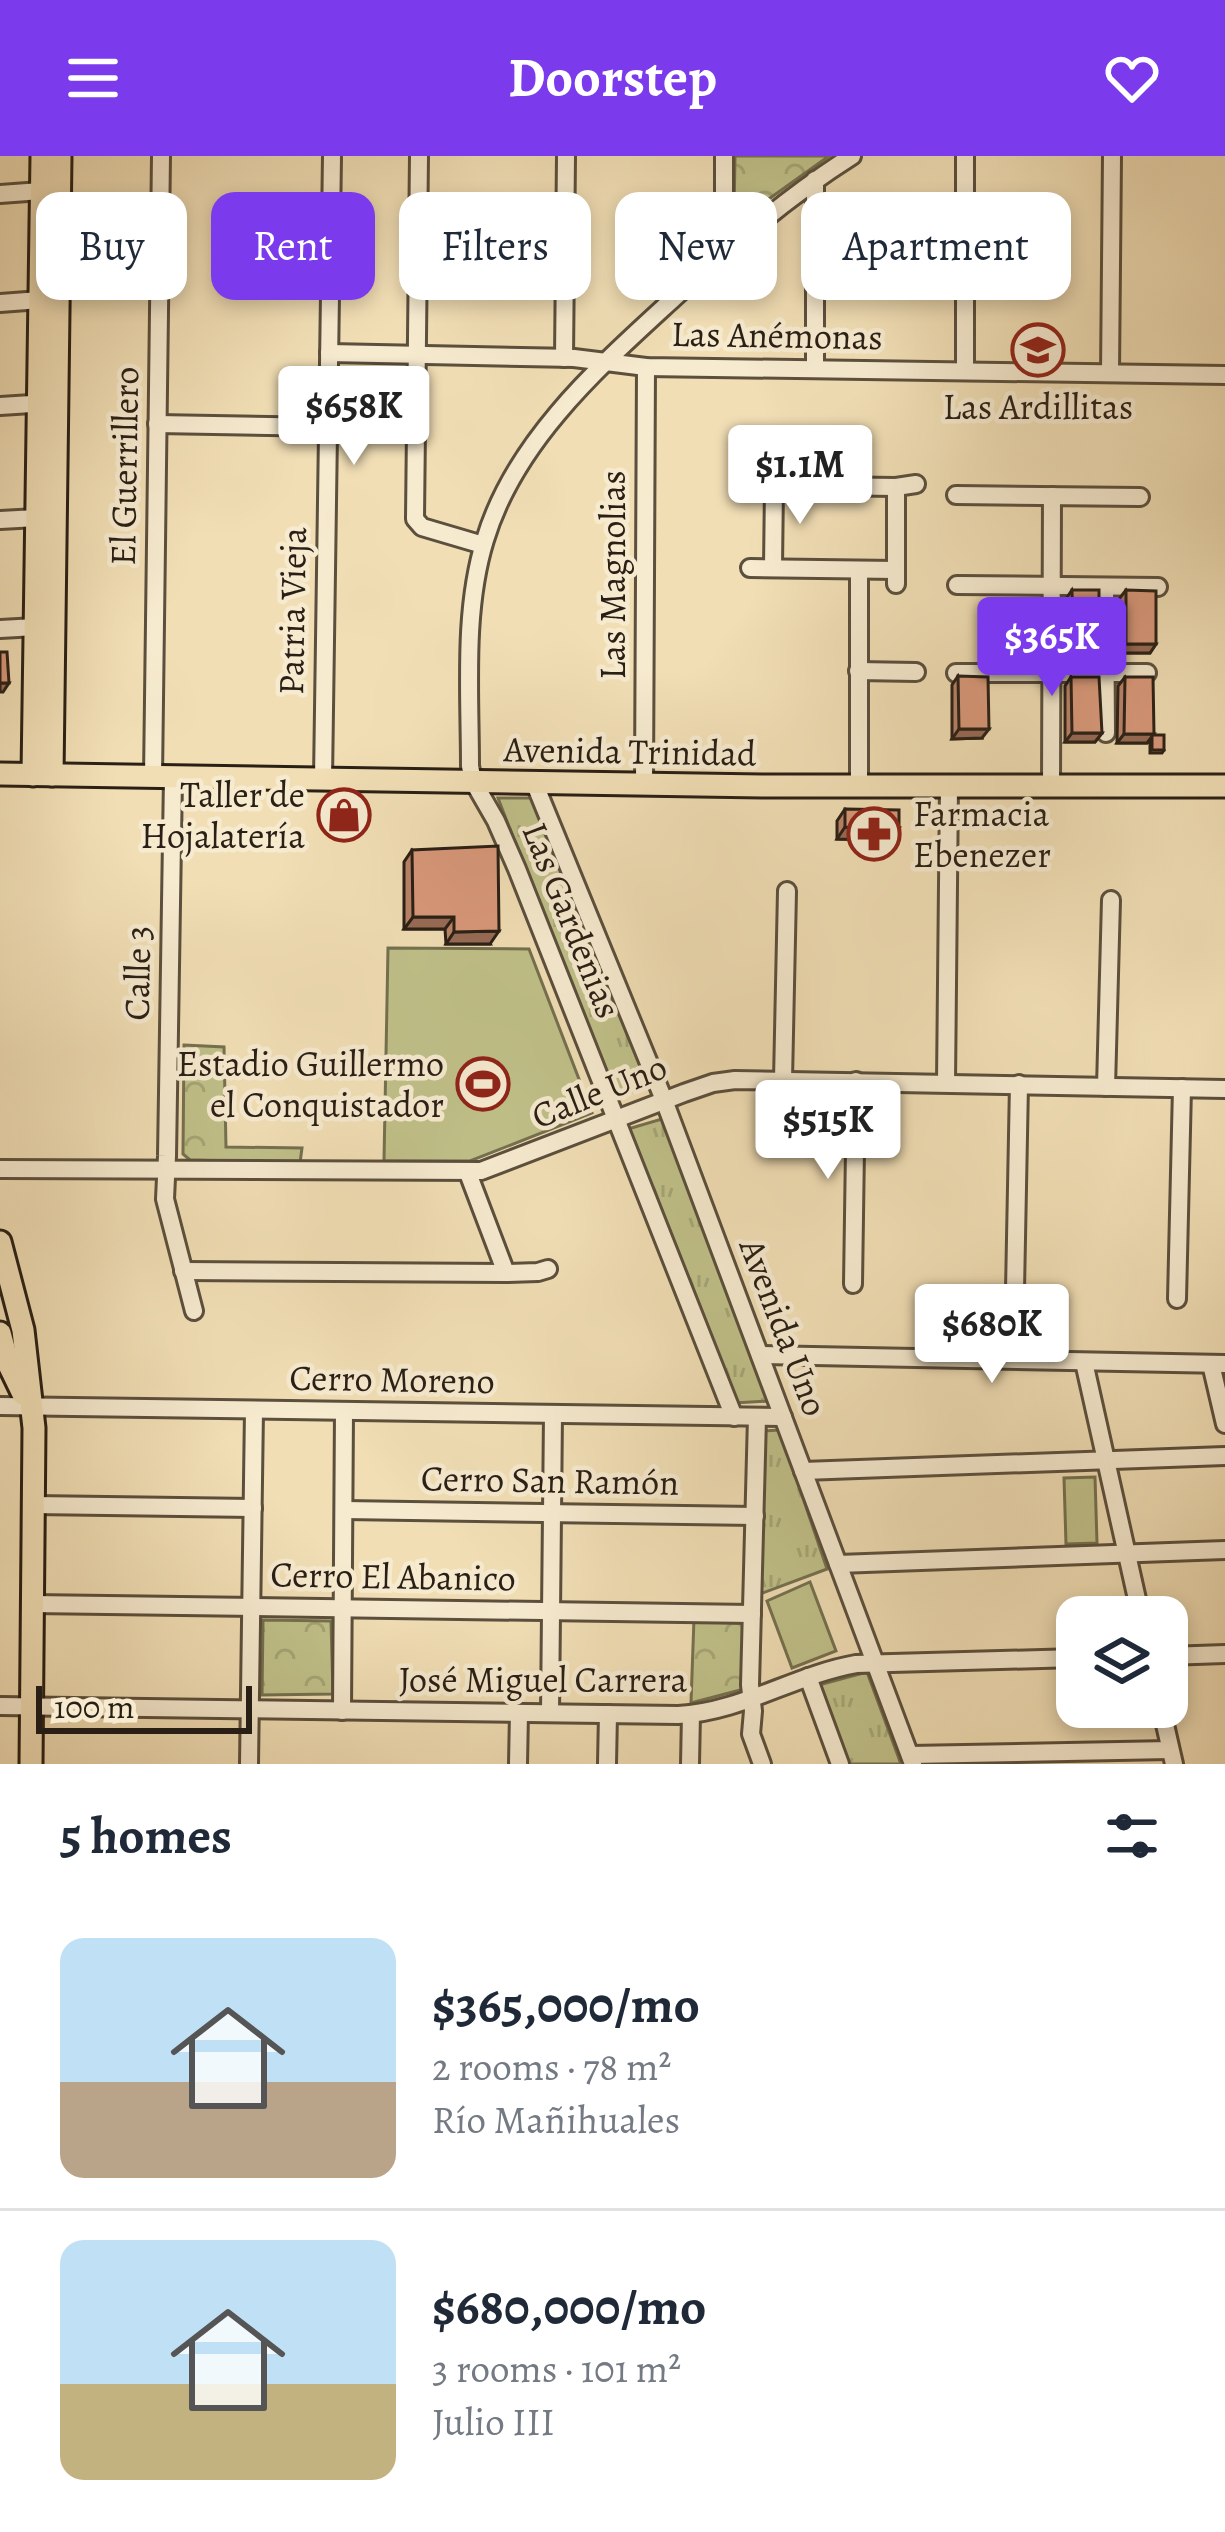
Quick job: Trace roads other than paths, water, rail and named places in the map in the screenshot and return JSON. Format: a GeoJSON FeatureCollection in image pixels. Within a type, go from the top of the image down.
{"type":"FeatureCollection","features":[{"type":"Feature","properties":{"kind":"main road"},"geometry":{"type":"LineString","coordinates":[[41,191],[42,156]]}},
{"type":"Feature","properties":{"kind":"main road"},"geometry":{"type":"LineString","coordinates":[[43,775],[48,403],[60,156]]}},
{"type":"Feature","properties":{"kind":"main road"},"geometry":{"type":"LineString","coordinates":[[40,300],[48,403],[37,518],[35,627],[43,775]]}},
{"type":"Feature","properties":{"kind":"main road","name":"Avenida Trinidad"},"geometry":{"type":"LineString","coordinates":[[0,774],[644,784],[1225,786]]}},
{"type":"Feature","properties":{"kind":"main road"},"geometry":{"type":"LineString","coordinates":[[0,1242],[23,1330],[34,1428],[31,1764]]}},
{"type":"Feature","properties":{"kind":"main road"},"geometry":{"type":"LineString","coordinates":[[2,1338],[16,1381],[31,1406]]}},
{"type":"Feature","properties":{"kind":"main road"},"geometry":{"type":"LineString","coordinates":[[0,1390],[2,1338]]}},
{"type":"Feature","properties":{"kind":"street","name":"El Guerrillero"},"geometry":{"type":"LineString","coordinates":[[161,156],[157,424],[163,777]]}},
{"type":"Feature","properties":{"kind":"street","name":"Patria Vieja"},"geometry":{"type":"LineString","coordinates":[[323,779],[332,156]]}},
{"type":"Feature","properties":{"kind":"street"},"geometry":{"type":"LineString","coordinates":[[419,156],[415,519],[419,526],[483,544]]}},
{"type":"Feature","properties":{"kind":"street"},"geometry":{"type":"LineString","coordinates":[[564,358],[566,156]]}},
{"type":"Feature","properties":{"kind":"street"},"geometry":{"type":"LineString","coordinates":[[724,156],[724,192]]}},
{"type":"Feature","properties":{"kind":"street","name":"Las Gardenias"},"geometry":{"type":"LineString","coordinates":[[777,210],[852,156]]}},
{"type":"Feature","properties":{"kind":"street"},"geometry":{"type":"LineString","coordinates":[[965,156],[965,371]]}},
{"type":"Feature","properties":{"kind":"street"},"geometry":{"type":"LineString","coordinates":[[1110,373],[1112,156]]}},
{"type":"Feature","properties":{"kind":"street"},"geometry":{"type":"LineString","coordinates":[[815,180],[815,369]]}},
{"type":"Feature","properties":{"kind":"street"},"geometry":{"type":"LineString","coordinates":[[0,194],[41,191]]}},
{"type":"Feature","properties":{"kind":"street"},"geometry":{"type":"LineString","coordinates":[[0,303],[40,300]]}},
{"type":"Feature","properties":{"kind":"street","name":"Las Gardenias"},"geometry":{"type":"LineString","coordinates":[[672,300],[569,400],[495,512],[474,590],[470,766],[472,782],[507,844],[734,1417]]}},
{"type":"Feature","properties":{"kind":"street"},"geometry":{"type":"LineString","coordinates":[[634,334],[634,353],[642,366]]}},
{"type":"Feature","properties":{"kind":"street","name":"Las Anémonas"},"geometry":{"type":"LineString","coordinates":[[329,353],[564,358],[642,366],[1225,375]]}},
{"type":"Feature","properties":{"kind":"street","name":"Las Magnolias"},"geometry":{"type":"LineString","coordinates":[[642,366],[644,784]]}},
{"type":"Feature","properties":{"kind":"street"},"geometry":{"type":"LineString","coordinates":[[0,406],[48,403]]}},
{"type":"Feature","properties":{"kind":"street"},"geometry":{"type":"LineString","coordinates":[[157,424],[328,427]]}},
{"type":"Feature","properties":{"kind":"street"},"geometry":{"type":"LineString","coordinates":[[750,485],[916,484]]}},
{"type":"Feature","properties":{"kind":"street"},"geometry":{"type":"LineString","coordinates":[[773,568],[774,485]]}},
{"type":"Feature","properties":{"kind":"street"},"geometry":{"type":"LineString","coordinates":[[750,568],[859,570],[896,577],[896,487]]}},
{"type":"Feature","properties":{"kind":"street"},"geometry":{"type":"LineString","coordinates":[[956,496],[1140,497]]}},
{"type":"Feature","properties":{"kind":"street"},"geometry":{"type":"LineString","coordinates":[[1051,787],[1052,496]]}},
{"type":"Feature","properties":{"kind":"street"},"geometry":{"type":"LineString","coordinates":[[0,520],[37,518]]}},
{"type":"Feature","properties":{"kind":"street"},"geometry":{"type":"LineString","coordinates":[[859,570],[859,786]]}},
{"type":"Feature","properties":{"kind":"street"},"geometry":{"type":"LineString","coordinates":[[957,585],[1157,587]]}},
{"type":"Feature","properties":{"kind":"street"},"geometry":{"type":"LineString","coordinates":[[1105,587],[1106,733]]}},
{"type":"Feature","properties":{"kind":"street"},"geometry":{"type":"LineString","coordinates":[[0,629],[35,627]]}},
{"type":"Feature","properties":{"kind":"street"},"geometry":{"type":"LineString","coordinates":[[858,671],[916,673]]}},
{"type":"Feature","properties":{"kind":"street"},"geometry":{"type":"LineString","coordinates":[[956,674],[1147,673]]}},
{"type":"Feature","properties":{"kind":"street","name":"Calle 3"},"geometry":{"type":"LineString","coordinates":[[163,777],[164,1184],[194,1311]]}},
{"type":"Feature","properties":{"kind":"street","name":"Avenida Uno"},"geometry":{"type":"LineString","coordinates":[[534,782],[664,1100],[912,1760]]}},
{"type":"Feature","properties":{"kind":"street"},"geometry":{"type":"LineString","coordinates":[[946,1083],[949,786]]}},
{"type":"Feature","properties":{"kind":"street"},"geometry":{"type":"LineString","coordinates":[[782,1080],[787,891]]}},
{"type":"Feature","properties":{"kind":"street"},"geometry":{"type":"LineString","coordinates":[[1106,1087],[1111,900]]}},
{"type":"Feature","properties":{"kind":"street","name":"Calle Uno"},"geometry":{"type":"LineString","coordinates":[[0,1169],[468,1173],[493,1168],[724,1081],[1225,1089]]}},
{"type":"Feature","properties":{"kind":"street"},"geometry":{"type":"LineString","coordinates":[[853,1283],[856,1081]]}},
{"type":"Feature","properties":{"kind":"street"},"geometry":{"type":"LineString","coordinates":[[1015,1290],[1018,1084]]}},
{"type":"Feature","properties":{"kind":"street"},"geometry":{"type":"LineString","coordinates":[[1177,1298],[1182,1088]]}},
{"type":"Feature","properties":{"kind":"street"},"geometry":{"type":"LineString","coordinates":[[468,1173],[506,1273]]}},
{"type":"Feature","properties":{"kind":"street"},"geometry":{"type":"LineString","coordinates":[[183,1271],[506,1273],[548,1269]]}},
{"type":"Feature","properties":{"kind":"street"},"geometry":{"type":"LineString","coordinates":[[760,1355],[1218,1364],[1225,1424]]}},
{"type":"Feature","properties":{"kind":"street"},"geometry":{"type":"LineString","coordinates":[[1084,1362],[1136,1596]]}},
{"type":"Feature","properties":{"kind":"street","name":"Cerro Moreno"},"geometry":{"type":"LineString","coordinates":[[0,1406],[783,1418]]}},
{"type":"Feature","properties":{"kind":"street"},"geometry":{"type":"LineString","coordinates":[[249,1764],[254,1410]]}},
{"type":"Feature","properties":{"kind":"street"},"geometry":{"type":"LineString","coordinates":[[342,1711],[344,1411]]}},
{"type":"Feature","properties":{"kind":"street"},"geometry":{"type":"LineString","coordinates":[[550,1713],[553,1414]]}},
{"type":"Feature","properties":{"kind":"street"},"geometry":{"type":"LineString","coordinates":[[757,1417],[752,1734],[762,1764]]}},
{"type":"Feature","properties":{"kind":"street"},"geometry":{"type":"LineString","coordinates":[[803,1471],[1225,1456]]}},
{"type":"Feature","properties":{"kind":"street"},"geometry":{"type":"LineString","coordinates":[[33,1505],[253,1508]]}},
{"type":"Feature","properties":{"kind":"street","name":"Cerro San Ramón"},"geometry":{"type":"LineString","coordinates":[[344,1510],[755,1516]]}},
{"type":"Feature","properties":{"kind":"street"},"geometry":{"type":"LineString","coordinates":[[838,1564],[1225,1550]]}},
{"type":"Feature","properties":{"kind":"street","name":"Cerro El Abanico"},"geometry":{"type":"LineString","coordinates":[[32,1604],[752,1614]]}},
{"type":"Feature","properties":{"kind":"street"},"geometry":{"type":"LineString","coordinates":[[1188,1655],[1225,1654]]}},
{"type":"Feature","properties":{"kind":"street","name":"José Miguel Carrera"},"geometry":{"type":"LineString","coordinates":[[0,1706],[691,1714],[752,1699],[838,1667],[1056,1659]]}},
{"type":"Feature","properties":{"kind":"street"},"geometry":{"type":"LineString","coordinates":[[808,1677],[840,1764]]}},
{"type":"Feature","properties":{"kind":"street"},"geometry":{"type":"LineString","coordinates":[[518,1764],[519,1713]]}},
{"type":"Feature","properties":{"kind":"street"},"geometry":{"type":"LineString","coordinates":[[607,1764],[608,1714]]}},
{"type":"Feature","properties":{"kind":"street"},"geometry":{"type":"LineString","coordinates":[[690,1764],[691,1714]]}},
{"type":"Feature","properties":{"kind":"street"},"geometry":{"type":"LineString","coordinates":[[912,1760],[1172,1757]]}},
{"type":"Feature","properties":{"kind":"place","name":"Las Ardillitas"},"geometry":{"type":"Point","coordinates":[1038,350]}},
{"type":"Feature","properties":{"kind":"place","name":"Taller de Hojalatería"},"geometry":{"type":"Point","coordinates":[344,815]}},
{"type":"Feature","properties":{"kind":"place","name":"Farmacia Ebenezer"},"geometry":{"type":"Point","coordinates":[874,834]}},
{"type":"Feature","properties":{"kind":"place","name":"Estadio Guillermo el Conquistador"},"geometry":{"type":"Point","coordinates":[483,1084]}}]}
